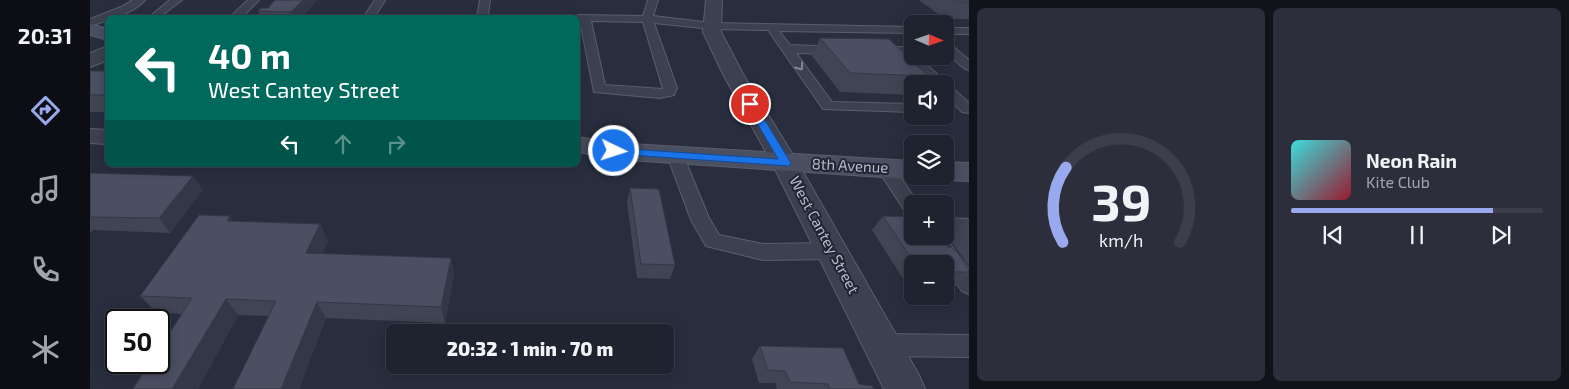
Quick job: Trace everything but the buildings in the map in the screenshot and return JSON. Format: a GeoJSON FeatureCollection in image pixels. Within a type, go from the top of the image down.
{"type":"FeatureCollection","features":[{"type":"Feature","properties":{"kind":"main road"},"geometry":{"type":"LineString","coordinates":[[90,29],[105,34]]}},
{"type":"Feature","properties":{"kind":"main road"},"geometry":{"type":"LineString","coordinates":[[580,145],[614,151]]}},
{"type":"Feature","properties":{"kind":"main road","name":"8th Avenue"},"geometry":{"type":"LineString","coordinates":[[614,151],[904,169]]}},
{"type":"Feature","properties":{"kind":"main road"},"geometry":{"type":"LineString","coordinates":[[954,171],[969,172]]}},
{"type":"Feature","properties":{"kind":"street","name":"West Cantey Street"},"geometry":{"type":"LineString","coordinates":[[714,0],[712,32],[733,74],[785,163],[905,389]]}},
{"type":"Feature","properties":{"kind":"street"},"geometry":{"type":"LineString","coordinates":[[90,61],[105,54]]}},
{"type":"Feature","properties":{"kind":"street"},"geometry":{"type":"LineString","coordinates":[[90,136],[105,137]]}},
{"type":"Feature","properties":{"kind":"street","name":"8th Avenue"},"geometry":{"type":"LineString","coordinates":[[580,152],[614,151]]}},
{"type":"Feature","properties":{"kind":"lane"},"geometry":{"type":"LineString","coordinates":[[112,15],[125,10],[140,0]]}},
{"type":"Feature","properties":{"kind":"lane"},"geometry":{"type":"LineString","coordinates":[[157,15],[177,0]]}},
{"type":"Feature","properties":{"kind":"lane"},"geometry":{"type":"LineString","coordinates":[[237,15],[254,0]]}},
{"type":"Feature","properties":{"kind":"lane"},"geometry":{"type":"LineString","coordinates":[[370,15],[380,0]]}},
{"type":"Feature","properties":{"kind":"lane"},"geometry":{"type":"LineString","coordinates":[[482,15],[486,0]]}},
{"type":"Feature","properties":{"kind":"lane"},"geometry":{"type":"LineString","coordinates":[[653,0],[647,19],[670,88],[669,92],[660,94],[599,89],[582,18],[647,19],[712,26],[904,30]]}},
{"type":"Feature","properties":{"kind":"lane"},"geometry":{"type":"LineString","coordinates":[[90,23],[105,17]]}},
{"type":"Feature","properties":{"kind":"lane"},"geometry":{"type":"LineString","coordinates":[[771,27],[828,106],[904,108]]}},
{"type":"Feature","properties":{"kind":"lane"},"geometry":{"type":"LineString","coordinates":[[954,31],[969,31]]}},
{"type":"Feature","properties":{"kind":"lane"},"geometry":{"type":"LineString","coordinates":[[786,49],[845,50]]}},
{"type":"Feature","properties":{"kind":"lane"},"geometry":{"type":"LineString","coordinates":[[865,50],[904,51],[930,75]]}},
{"type":"Feature","properties":{"kind":"lane"},"geometry":{"type":"LineString","coordinates":[[954,54],[969,66]]}},
{"type":"Feature","properties":{"kind":"lane"},"geometry":{"type":"LineString","coordinates":[[954,96],[968,109]]}},
{"type":"Feature","properties":{"kind":"lane"},"geometry":{"type":"LineString","coordinates":[[954,108],[968,109]]}},
{"type":"Feature","properties":{"kind":"lane"},"geometry":{"type":"LineString","coordinates":[[675,156],[700,220],[713,241],[763,252],[832,251]]}},
{"type":"Feature","properties":{"kind":"lane"},"geometry":{"type":"LineString","coordinates":[[885,168],[904,196]]}},
{"type":"Feature","properties":{"kind":"lane"},"geometry":{"type":"LineString","coordinates":[[954,225],[969,226]]}},
{"type":"Feature","properties":{"kind":"lane"},"geometry":{"type":"LineString","coordinates":[[939,245],[969,285]]}},
{"type":"Feature","properties":{"kind":"lane"},"geometry":{"type":"LineString","coordinates":[[882,346],[969,346]]}},
{"type":"Feature","properties":{"kind":"route"},"geometry":{"type":"LineString","coordinates":[[614,151],[785,163],[750,104]]}}]}
